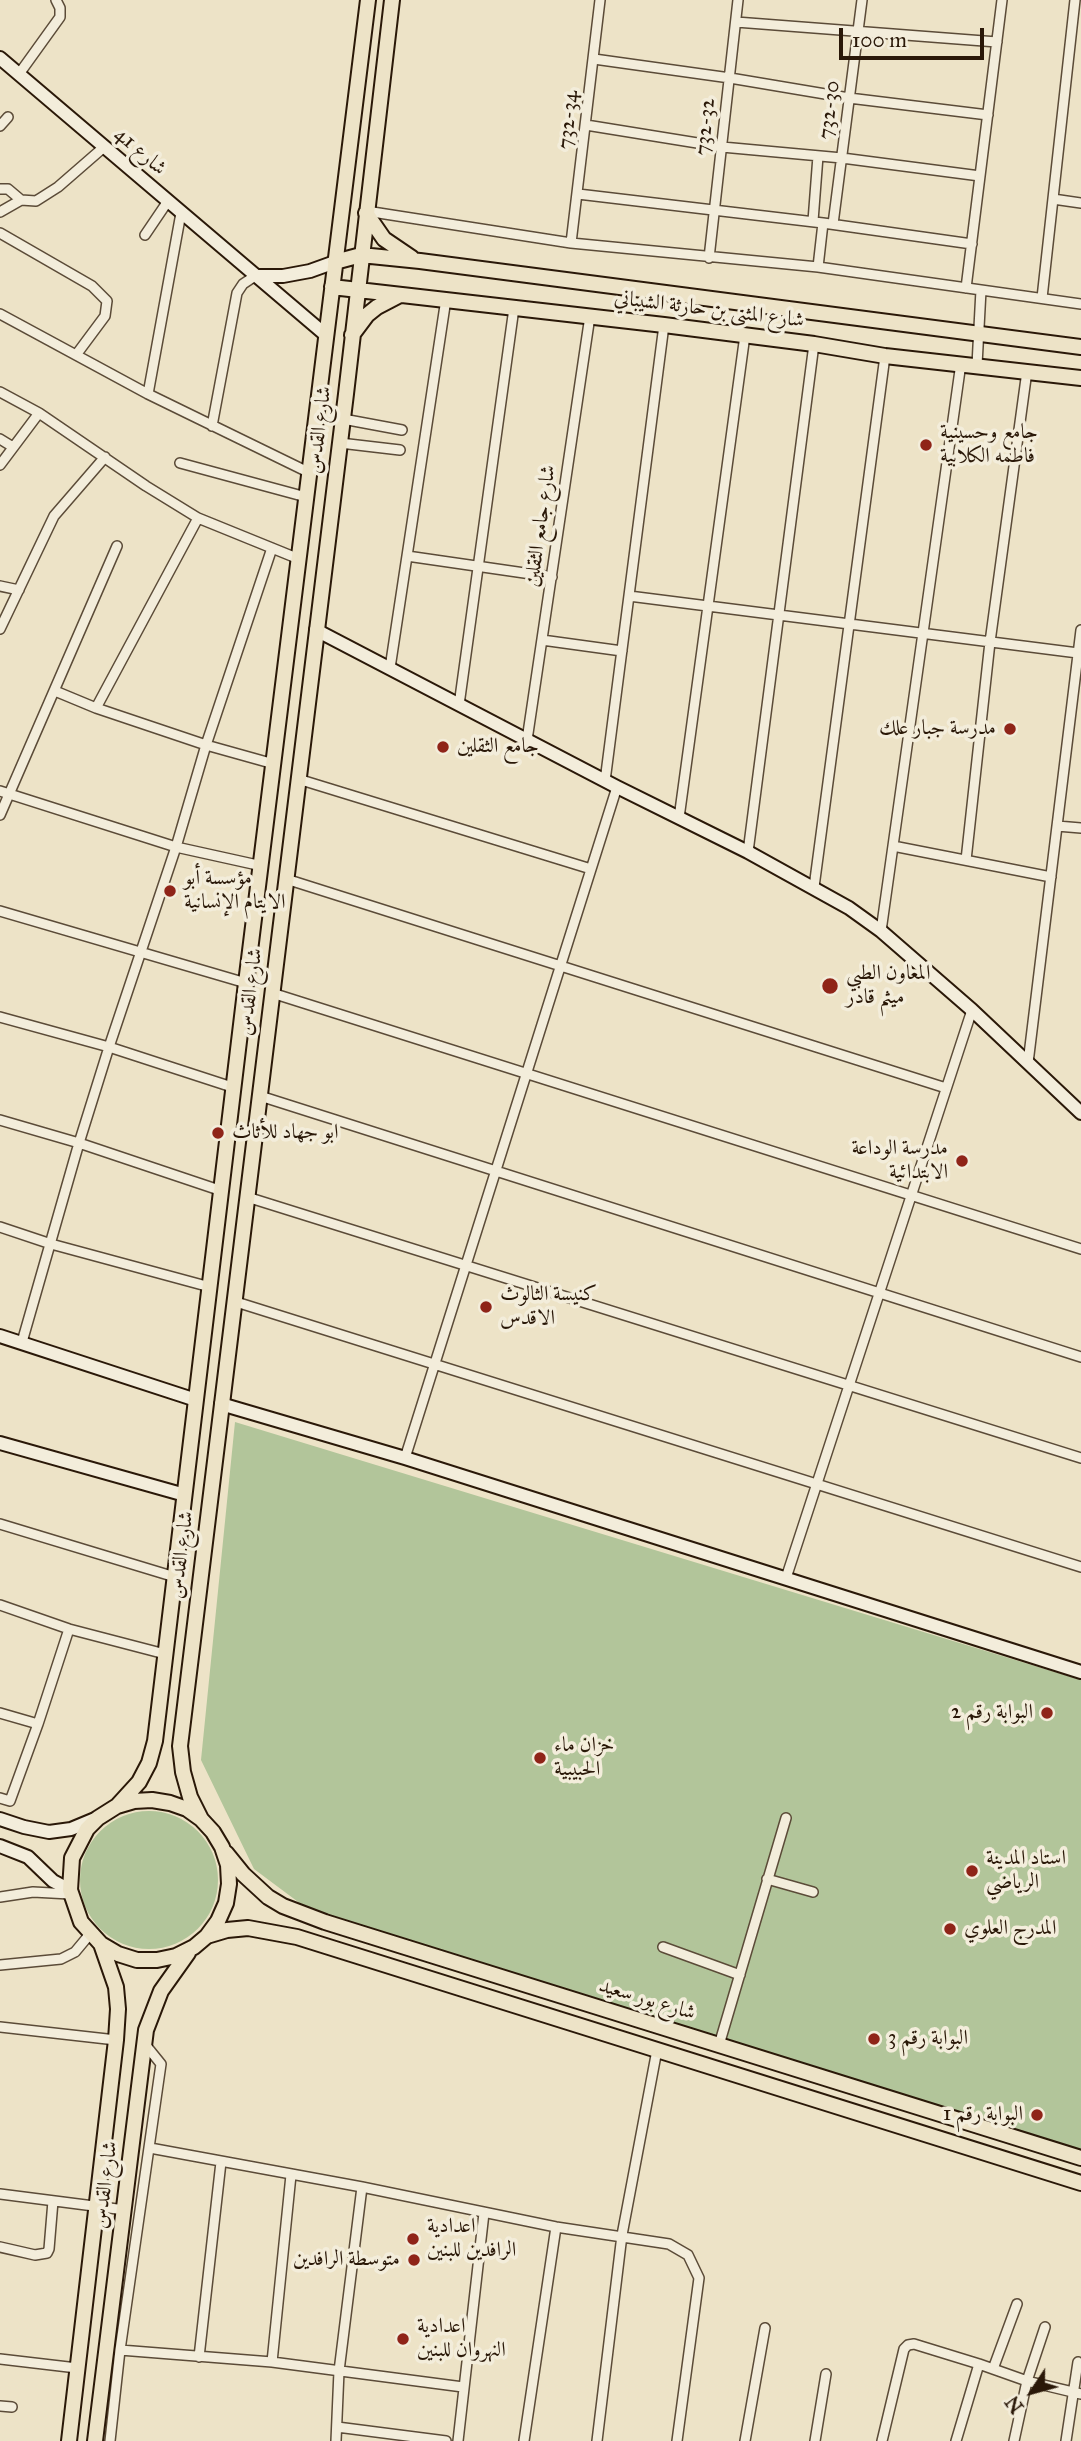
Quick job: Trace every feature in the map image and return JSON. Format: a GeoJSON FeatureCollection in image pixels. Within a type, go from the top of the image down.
{"type":"FeatureCollection","features":[{"type":"Feature","properties":{"kind":"main road","name":"شارع القدس"},"geometry":{"type":"LineString","coordinates":[[117,1806],[139,1782],[152,1752],[368,0]]}},
{"type":"Feature","properties":{"kind":"main road","name":"شارع القدس"},"geometry":{"type":"LineString","coordinates":[[201,1819],[186,1784],[180,1746],[392,0]]}},
{"type":"Feature","properties":{"kind":"main road"},"geometry":{"type":"LineString","coordinates":[[366,212],[384,239],[401,252],[420,261]]}},
{"type":"Feature","properties":{"kind":"main road","name":"شارع المثنى بن حارثة الشيباني"},"geometry":{"type":"LineString","coordinates":[[335,262],[361,255],[420,261],[1081,347]]}},
{"type":"Feature","properties":{"kind":"main road","name":"شارع المثنى بن حارثة الشيباني"},"geometry":{"type":"LineString","coordinates":[[332,287],[590,316],[814,344],[885,356],[1081,378]]}},
{"type":"Feature","properties":{"kind":"main road"},"geometry":{"type":"LineString","coordinates":[[351,336],[367,315],[400,295]]}},
{"type":"Feature","properties":{"kind":"main road"},"geometry":{"type":"LineString","coordinates":[[254,928],[279,931]]}},
{"type":"Feature","properties":{"kind":"main road"},"geometry":{"type":"LineString","coordinates":[[218,1222],[224,1234],[229,1237],[242,1231]]}},
{"type":"Feature","properties":{"kind":"main road"},"geometry":{"type":"LineString","coordinates":[[215,1248],[226,1242],[240,1247]]}},
{"type":"Feature","properties":{"kind":"main road"},"geometry":{"type":"LineString","coordinates":[[152,1800],[170,1802],[201,1819],[222,1846],[228,1865],[228,1894],[218,1921],[206,1937],[176,1956],[157,1960],[137,1960],[118,1954],[101,1944],[81,1922],[70,1892],[72,1858],[78,1843],[98,1818],[117,1806],[152,1800]]}},
{"type":"Feature","properties":{"kind":"main road","name":"شارع بور سعيد"},"geometry":{"type":"LineString","coordinates":[[222,1846],[255,1886],[283,1906],[1081,2158]]}},
{"type":"Feature","properties":{"kind":"main road"},"geometry":{"type":"LineString","coordinates":[[206,1937],[227,1930],[248,1928],[281,1933],[1081,2183]]}},
{"type":"Feature","properties":{"kind":"main road","name":"شارع القدس"},"geometry":{"type":"LineString","coordinates":[[69,2441],[118,2009],[116,1987],[101,1944]]}},
{"type":"Feature","properties":{"kind":"main road","name":"شارع القدس"},"geometry":{"type":"LineString","coordinates":[[95,2441],[144,2043],[150,2017],[161,1991],[194,1947]]}},
{"type":"Feature","properties":{"kind":"main road"},"geometry":{"type":"LineString","coordinates":[[595,2031],[603,2009]]}},
{"type":"Feature","properties":{"kind":"street"},"geometry":{"type":"LineString","coordinates":[[19,74],[60,17],[56,0]]}},
{"type":"Feature","properties":{"kind":"street","name":"732-34"},"geometry":{"type":"LineString","coordinates":[[571,243],[600,0]]}},
{"type":"Feature","properties":{"kind":"street","name":"732-32"},"geometry":{"type":"LineString","coordinates":[[709,258],[738,0]]}},
{"type":"Feature","properties":{"kind":"street","name":"732-30"},"geometry":{"type":"LineString","coordinates":[[833,224],[862,0]]}},
{"type":"Feature","properties":{"kind":"street"},"geometry":{"type":"LineString","coordinates":[[966,288],[1002,0]]}},
{"type":"Feature","properties":{"kind":"street"},"geometry":{"type":"LineString","coordinates":[[1042,298],[1075,0]]}},
{"type":"Feature","properties":{"kind":"street"},"geometry":{"type":"LineString","coordinates":[[736,22],[997,42]]}},
{"type":"Feature","properties":{"kind":"street","name":"شارع 41"},"geometry":{"type":"LineString","coordinates":[[0,58],[327,336]]}},
{"type":"Feature","properties":{"kind":"street"},"geometry":{"type":"LineString","coordinates":[[594,59],[849,98],[988,115]]}},
{"type":"Feature","properties":{"kind":"street"},"geometry":{"type":"LineString","coordinates":[[0,126],[8,117]]}},
{"type":"Feature","properties":{"kind":"street"},"geometry":{"type":"LineString","coordinates":[[586,125],[722,147],[842,158],[980,176]]}},
{"type":"Feature","properties":{"kind":"street"},"geometry":{"type":"LineString","coordinates":[[0,212],[22,200],[36,201],[58,187],[104,147]]}},
{"type":"Feature","properties":{"kind":"street"},"geometry":{"type":"LineString","coordinates":[[818,156],[818,267]]}},
{"type":"Feature","properties":{"kind":"street"},"geometry":{"type":"LineString","coordinates":[[0,188],[8,189],[22,200]]}},
{"type":"Feature","properties":{"kind":"street"},"geometry":{"type":"LineString","coordinates":[[578,194],[818,222],[972,244]]}},
{"type":"Feature","properties":{"kind":"street"},"geometry":{"type":"LineString","coordinates":[[1053,199],[1081,203]]}},
{"type":"Feature","properties":{"kind":"street"},"geometry":{"type":"LineString","coordinates":[[145,235],[167,201]]}},
{"type":"Feature","properties":{"kind":"street"},"geometry":{"type":"LineString","coordinates":[[366,212],[571,243],[818,267],[1081,304]]}},
{"type":"Feature","properties":{"kind":"street"},"geometry":{"type":"LineString","coordinates":[[148,394],[181,213]]}},
{"type":"Feature","properties":{"kind":"street"},"geometry":{"type":"LineString","coordinates":[[0,233],[93,286],[107,301],[105,316],[76,355]]}},
{"type":"Feature","properties":{"kind":"street"},"geometry":{"type":"LineString","coordinates":[[212,426],[237,293],[243,284],[255,276],[283,276],[310,271],[335,262]]}},
{"type":"Feature","properties":{"kind":"street"},"geometry":{"type":"LineString","coordinates":[[977,365],[982,290]]}},
{"type":"Feature","properties":{"kind":"street"},"geometry":{"type":"LineString","coordinates":[[390,668],[446,299]]}},
{"type":"Feature","properties":{"kind":"street"},"geometry":{"type":"LineString","coordinates":[[459,705],[514,308]]}},
{"type":"Feature","properties":{"kind":"street"},"geometry":{"type":"LineString","coordinates":[[0,314],[148,394],[310,473]]}},
{"type":"Feature","properties":{"kind":"street","name":"شارع جامع الثقلين"},"geometry":{"type":"LineString","coordinates":[[527,740],[590,316]]}},
{"type":"Feature","properties":{"kind":"street"},"geometry":{"type":"LineString","coordinates":[[405,1458],[591,869],[611,784],[622,651],[664,325]]}},
{"type":"Feature","properties":{"kind":"street"},"geometry":{"type":"LineString","coordinates":[[679,818],[745,335]]}},
{"type":"Feature","properties":{"kind":"street"},"geometry":{"type":"LineString","coordinates":[[748,852],[814,344]]}},
{"type":"Feature","properties":{"kind":"street"},"geometry":{"type":"LineString","coordinates":[[814,887],[885,356]]}},
{"type":"Feature","properties":{"kind":"street"},"geometry":{"type":"LineString","coordinates":[[881,931],[961,363]]}},
{"type":"Feature","properties":{"kind":"street"},"geometry":{"type":"LineString","coordinates":[[966,860],[990,642],[1027,371]]}},
{"type":"Feature","properties":{"kind":"street"},"geometry":{"type":"LineString","coordinates":[[0,392],[39,413],[198,518],[299,559]]}},
{"type":"Feature","properties":{"kind":"street"},"geometry":{"type":"LineString","coordinates":[[0,465],[39,413]]}},
{"type":"Feature","properties":{"kind":"street"},"geometry":{"type":"LineString","coordinates":[[343,419],[402,430]]}},
{"type":"Feature","properties":{"kind":"street"},"geometry":{"type":"LineString","coordinates":[[0,439],[13,447]]}},
{"type":"Feature","properties":{"kind":"street"},"geometry":{"type":"LineString","coordinates":[[340,443],[400,450]]}},
{"type":"Feature","properties":{"kind":"street"},"geometry":{"type":"LineString","coordinates":[[0,629],[54,516],[105,457]]}},
{"type":"Feature","properties":{"kind":"street"},"geometry":{"type":"LineString","coordinates":[[180,463],[306,496]]}},
{"type":"Feature","properties":{"kind":"street"},"geometry":{"type":"LineString","coordinates":[[96,708],[198,518]]}},
{"type":"Feature","properties":{"kind":"street"},"geometry":{"type":"LineString","coordinates":[[0,815],[4,793],[55,691],[117,547]]}},
{"type":"Feature","properties":{"kind":"street"},"geometry":{"type":"LineString","coordinates":[[22,1342],[108,1047],[272,548]]}},
{"type":"Feature","properties":{"kind":"street"},"geometry":{"type":"LineString","coordinates":[[407,556],[552,577]]}},
{"type":"Feature","properties":{"kind":"street"},"geometry":{"type":"LineString","coordinates":[[0,586],[19,590]]}},
{"type":"Feature","properties":{"kind":"street"},"geometry":{"type":"LineString","coordinates":[[629,596],[1078,653]]}},
{"type":"Feature","properties":{"kind":"street"},"geometry":{"type":"LineString","coordinates":[[317,629],[611,784],[814,887],[881,931],[972,1010],[1081,1113]]}},
{"type":"Feature","properties":{"kind":"street"},"geometry":{"type":"LineString","coordinates":[[1028,1063],[1078,678],[1081,630]]}},
{"type":"Feature","properties":{"kind":"street"},"geometry":{"type":"LineString","coordinates":[[542,640],[622,651]]}},
{"type":"Feature","properties":{"kind":"street"},"geometry":{"type":"LineString","coordinates":[[55,691],[96,708],[206,745],[274,764]]}},
{"type":"Feature","properties":{"kind":"street"},"geometry":{"type":"LineString","coordinates":[[298,779],[591,869]]}},
{"type":"Feature","properties":{"kind":"street"},"geometry":{"type":"LineString","coordinates":[[4,793],[176,846],[262,866]]}},
{"type":"Feature","properties":{"kind":"street"},"geometry":{"type":"LineString","coordinates":[[1057,826],[1081,828]]}},
{"type":"Feature","properties":{"kind":"street"},"geometry":{"type":"LineString","coordinates":[[893,846],[1051,877]]}},
{"type":"Feature","properties":{"kind":"street"},"geometry":{"type":"LineString","coordinates":[[286,879],[946,1088]]}},
{"type":"Feature","properties":{"kind":"street"},"geometry":{"type":"LineString","coordinates":[[0,911],[246,983]]}},
{"type":"Feature","properties":{"kind":"street"},"geometry":{"type":"LineString","coordinates":[[272,993],[1081,1249]]}},
{"type":"Feature","properties":{"kind":"street"},"geometry":{"type":"LineString","coordinates":[[786,1578],[972,1010]]}},
{"type":"Feature","properties":{"kind":"street"},"geometry":{"type":"LineString","coordinates":[[0,1017],[108,1047],[234,1088]]}},
{"type":"Feature","properties":{"kind":"street"},"geometry":{"type":"LineString","coordinates":[[260,1096],[1081,1357]]}},
{"type":"Feature","properties":{"kind":"street"},"geometry":{"type":"LineString","coordinates":[[0,1120],[79,1143],[222,1191]]}},
{"type":"Feature","properties":{"kind":"street"},"geometry":{"type":"LineString","coordinates":[[247,1197],[1081,1458]]}},
{"type":"Feature","properties":{"kind":"street"},"geometry":{"type":"LineString","coordinates":[[0,1227],[51,1244],[210,1287]]}},
{"type":"Feature","properties":{"kind":"street"},"geometry":{"type":"LineString","coordinates":[[233,1301],[1081,1567]]}},
{"type":"Feature","properties":{"kind":"street"},"geometry":{"type":"LineString","coordinates":[[0,1336],[196,1400]]}},
{"type":"Feature","properties":{"kind":"street"},"geometry":{"type":"LineString","coordinates":[[221,1404],[405,1458],[1081,1672]]}},
{"type":"Feature","properties":{"kind":"street"},"geometry":{"type":"LineString","coordinates":[[0,1443],[185,1495]]}},
{"type":"Feature","properties":{"kind":"street"},"geometry":{"type":"LineString","coordinates":[[0,1524],[175,1577]]}},
{"type":"Feature","properties":{"kind":"street"},"geometry":{"type":"LineString","coordinates":[[0,1605],[69,1629],[165,1654]]}},
{"type":"Feature","properties":{"kind":"street"},"geometry":{"type":"LineString","coordinates":[[0,1798],[10,1801],[69,1629]]}},
{"type":"Feature","properties":{"kind":"street"},"geometry":{"type":"LineString","coordinates":[[0,1713],[38,1724]]}},
{"type":"Feature","properties":{"kind":"street"},"geometry":{"type":"LineString","coordinates":[[0,1819],[49,1832],[71,1829],[98,1818]]}},
{"type":"Feature","properties":{"kind":"street"},"geometry":{"type":"LineString","coordinates":[[719,2045],[786,1818]]}},
{"type":"Feature","properties":{"kind":"street"},"geometry":{"type":"LineString","coordinates":[[0,1846],[28,1857],[70,1892]]}},
{"type":"Feature","properties":{"kind":"street"},"geometry":{"type":"LineString","coordinates":[[768,1880],[813,1892]]}},
{"type":"Feature","properties":{"kind":"street"},"geometry":{"type":"LineString","coordinates":[[0,1897],[33,1892],[70,1892]]}},
{"type":"Feature","properties":{"kind":"street"},"geometry":{"type":"LineString","coordinates":[[0,1965],[61,1959],[75,1952],[90,1934]]}},
{"type":"Feature","properties":{"kind":"street"},"geometry":{"type":"LineString","coordinates":[[663,1947],[740,1975]]}},
{"type":"Feature","properties":{"kind":"street"},"geometry":{"type":"LineString","coordinates":[[0,2027],[116,2040]]}},
{"type":"Feature","properties":{"kind":"street"},"geometry":{"type":"LineString","coordinates":[[110,2441],[120,2350],[161,2064],[144,2043]]}},
{"type":"Feature","properties":{"kind":"street"},"geometry":{"type":"LineString","coordinates":[[597,2441],[622,2235],[657,2050]]}},
{"type":"Feature","properties":{"kind":"street"},"geometry":{"type":"LineString","coordinates":[[150,2148],[362,2187],[556,2227],[669,2244],[688,2255],[699,2278],[677,2441]]}},
{"type":"Feature","properties":{"kind":"street"},"geometry":{"type":"LineString","coordinates":[[199,2357],[221,2162]]}},
{"type":"Feature","properties":{"kind":"street"},"geometry":{"type":"LineString","coordinates":[[272,2362],[291,2175]]}},
{"type":"Feature","properties":{"kind":"street"},"geometry":{"type":"LineString","coordinates":[[336,2441],[339,2371],[362,2187]]}},
{"type":"Feature","properties":{"kind":"street"},"geometry":{"type":"LineString","coordinates":[[0,2194],[125,2210]]}},
{"type":"Feature","properties":{"kind":"street"},"geometry":{"type":"LineString","coordinates":[[0,2247],[35,2255],[47,2253],[53,2201]]}},
{"type":"Feature","properties":{"kind":"street"},"geometry":{"type":"LineString","coordinates":[[458,2441],[484,2213]]}},
{"type":"Feature","properties":{"kind":"street"},"geometry":{"type":"LineString","coordinates":[[524,2441],[556,2227]]}},
{"type":"Feature","properties":{"kind":"street"},"geometry":{"type":"LineString","coordinates":[[993,2369],[1017,2304]]}},
{"type":"Feature","properties":{"kind":"street"},"geometry":{"type":"LineString","coordinates":[[1014,2441],[1027,2381],[1045,2327]]}},
{"type":"Feature","properties":{"kind":"street"},"geometry":{"type":"LineString","coordinates":[[745,2441],[765,2328]]}},
{"type":"Feature","properties":{"kind":"street"},"geometry":{"type":"LineString","coordinates":[[882,2441],[904,2349],[908,2344],[1077,2394]]}},
{"type":"Feature","properties":{"kind":"street"},"geometry":{"type":"LineString","coordinates":[[120,2350],[272,2362],[463,2388]]}},
{"type":"Feature","properties":{"kind":"street"},"geometry":{"type":"LineString","coordinates":[[0,2359],[77,2368]]}},
{"type":"Feature","properties":{"kind":"street"},"geometry":{"type":"LineString","coordinates":[[1066,2441],[1077,2394],[1078,2362]]}},
{"type":"Feature","properties":{"kind":"street"},"geometry":{"type":"LineString","coordinates":[[956,2441],[979,2364]]}},
{"type":"Feature","properties":{"kind":"street"},"geometry":{"type":"LineString","coordinates":[[815,2441],[827,2374]]}},
{"type":"Feature","properties":{"kind":"street"},"geometry":{"type":"LineString","coordinates":[[0,2406],[12,2407]]}},
{"type":"Feature","properties":{"kind":"street"},"geometry":{"type":"LineString","coordinates":[[337,2427],[446,2441]]}},
{"type":"Feature","properties":{"kind":"green space"},"geometry":{"type":"Polygon","coordinates":[[[235,1422],[1081,1680],[1081,2155],[325,1922],[254,1869],[201,1760],[235,1422]]]}},
{"type":"Feature","properties":{"kind":"green space"},"geometry":{"type":"Polygon","coordinates":[[[149,1811],[175,1817],[198,1831],[212,1854],[218,1880],[212,1906],[198,1929],[175,1943],[149,1949],[123,1943],[100,1929],[86,1906],[80,1880],[86,1854],[100,1831],[123,1817],[149,1811]]]}},
{"type":"Feature","properties":{"kind":"place","name":"جامع وحسينية فاطمه الكلابية"},"geometry":{"type":"Point","coordinates":[926,445]}},
{"type":"Feature","properties":{"kind":"place","name":"مدرسة جبار علك"},"geometry":{"type":"Point","coordinates":[1010,729]}},
{"type":"Feature","properties":{"kind":"place","name":"جامع الثقلين"},"geometry":{"type":"Point","coordinates":[443,747]}},
{"type":"Feature","properties":{"kind":"place","name":"مؤسسة أبو الايتام الإنسانية"},"geometry":{"type":"Point","coordinates":[170,891]}},
{"type":"Feature","properties":{"kind":"place","name":"المعاون الطبي ميثم قادر"},"geometry":{"type":"Point","coordinates":[830,986]}},
{"type":"Feature","properties":{"kind":"place","name":"ابو جهاد للأثاث"},"geometry":{"type":"Point","coordinates":[218,1133]}},
{"type":"Feature","properties":{"kind":"place","name":"مدرسة الوداعة الابتدائية"},"geometry":{"type":"Point","coordinates":[962,1161]}},
{"type":"Feature","properties":{"kind":"place","name":"كنيسة الثالوث الاقدس"},"geometry":{"type":"Point","coordinates":[486,1307]}},
{"type":"Feature","properties":{"kind":"place","name":"البوابة رقم 2"},"geometry":{"type":"Point","coordinates":[1047,1713]}},
{"type":"Feature","properties":{"kind":"place","name":"خزان ماء الحبيبية"},"geometry":{"type":"Point","coordinates":[540,1758]}},
{"type":"Feature","properties":{"kind":"place","name":"استاد المدينة الرياضي"},"geometry":{"type":"Point","coordinates":[972,1871]}},
{"type":"Feature","properties":{"kind":"place","name":"المدرج العلوي"},"geometry":{"type":"Point","coordinates":[950,1929]}},
{"type":"Feature","properties":{"kind":"place","name":"البوابة رقم 3"},"geometry":{"type":"Point","coordinates":[874,2039]}},
{"type":"Feature","properties":{"kind":"place","name":"البوابة رقم 1"},"geometry":{"type":"Point","coordinates":[1037,2115]}},
{"type":"Feature","properties":{"kind":"place","name":"اعدادية الرافدين للبنين"},"geometry":{"type":"Point","coordinates":[413,2239]}},
{"type":"Feature","properties":{"kind":"place","name":"متوسطة الرافدين"},"geometry":{"type":"Point","coordinates":[414,2260]}},
{"type":"Feature","properties":{"kind":"place","name":"اعدادية النهروان للبنين"},"geometry":{"type":"Point","coordinates":[403,2339]}}]}
